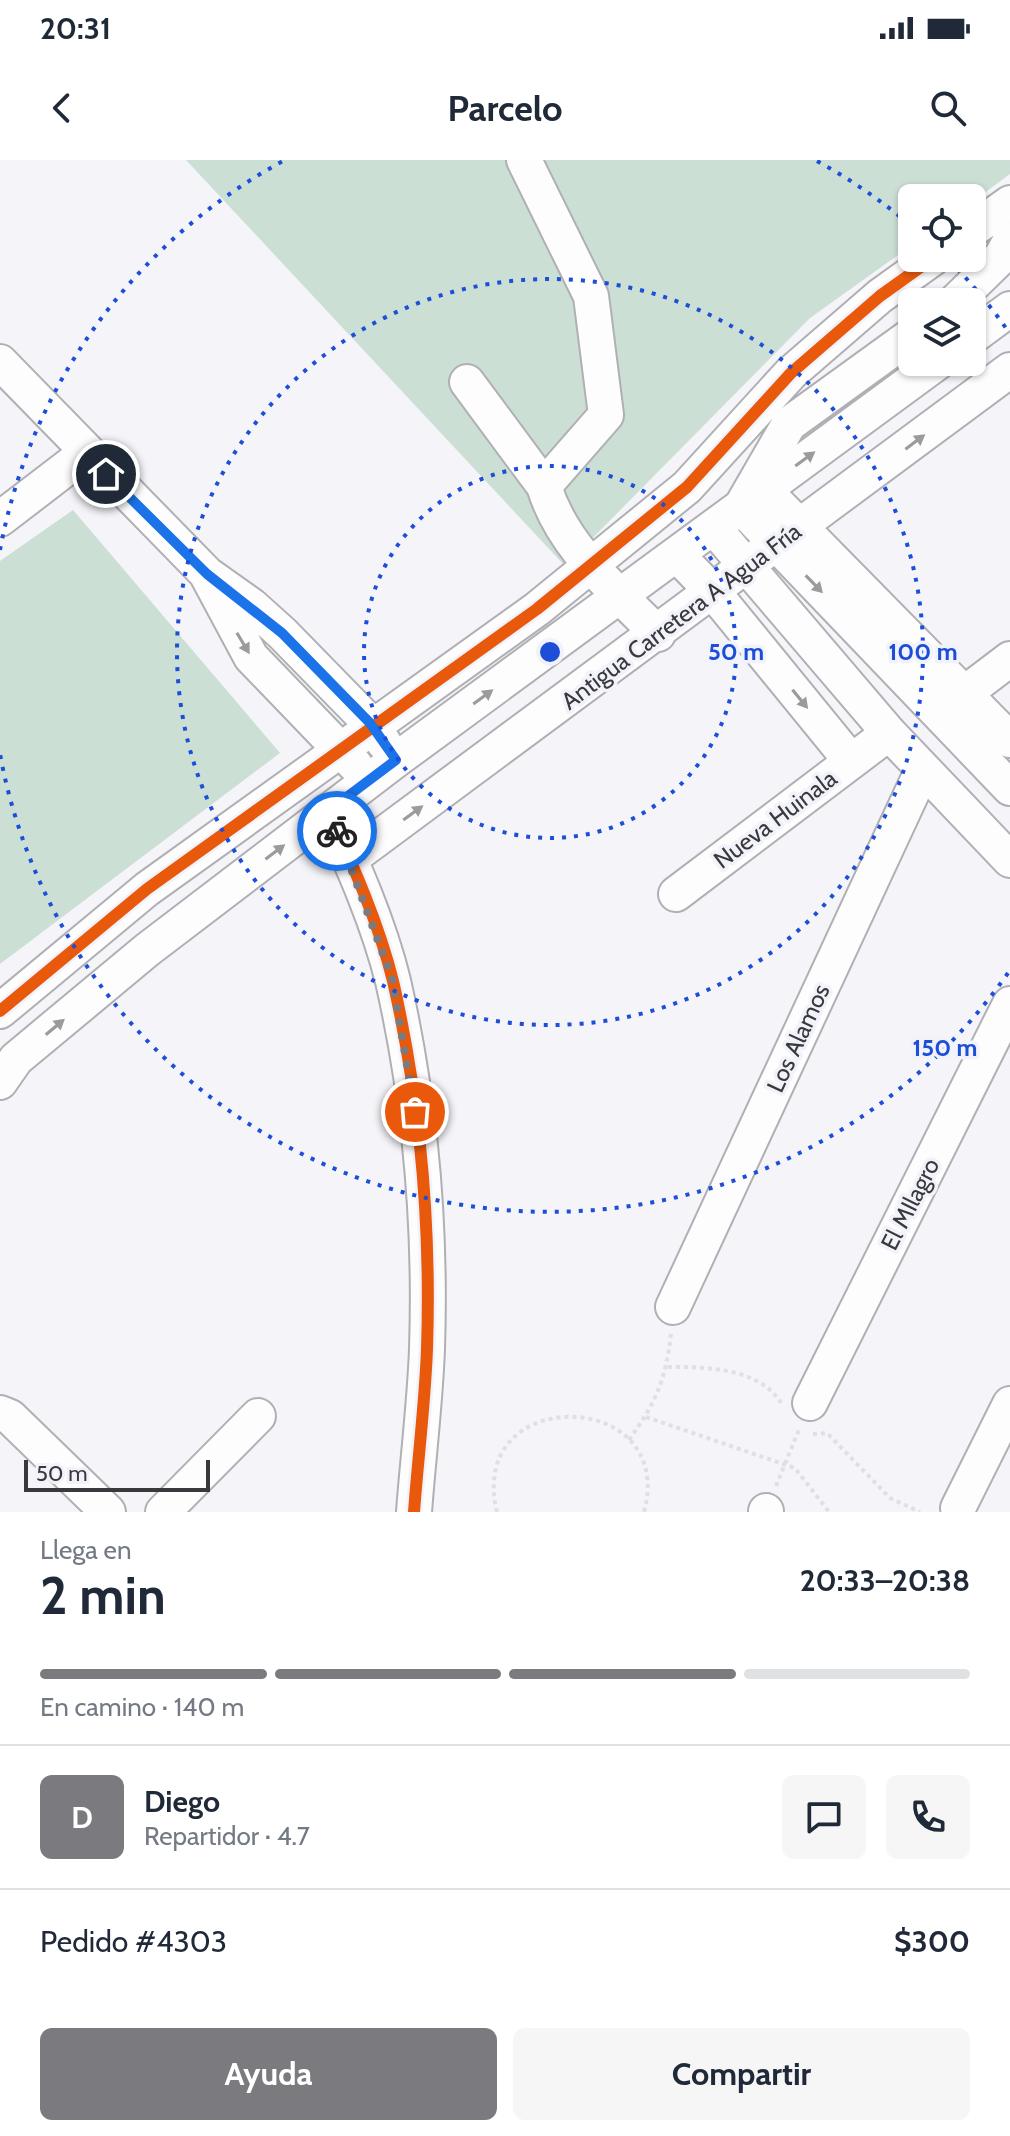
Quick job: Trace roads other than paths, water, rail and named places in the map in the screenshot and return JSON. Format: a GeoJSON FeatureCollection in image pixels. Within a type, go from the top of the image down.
{"type":"FeatureCollection","features":[{"type":"Feature","properties":{"kind":"street"},"geometry":{"type":"LineString","coordinates":[[524,160],[591,296],[606,415],[544,486]]}},
{"type":"Feature","properties":{"kind":"street"},"geometry":{"type":"LineString","coordinates":[[986,220],[1010,203]]}},
{"type":"Feature","properties":{"kind":"street"},"geometry":{"type":"LineString","coordinates":[[969,288],[1001,257],[1010,241]]}},
{"type":"Feature","properties":{"kind":"street"},"geometry":{"type":"LineString","coordinates":[[0,1011],[147,889],[537,609],[687,487],[791,373],[880,296],[913,272]]}},
{"type":"Feature","properties":{"kind":"street"},"geometry":{"type":"LineString","coordinates":[[986,327],[1010,309]]}},
{"type":"Feature","properties":{"kind":"street"},"geometry":{"type":"LineString","coordinates":[[752,499],[789,424],[898,345]]}},
{"type":"Feature","properties":{"kind":"street"},"geometry":{"type":"LineString","coordinates":[[0,362],[207,574],[282,633],[373,727],[396,760]]}},
{"type":"Feature","properties":{"kind":"street","name":"Antigua Carretera A Agua Fría"},"geometry":{"type":"LineString","coordinates":[[350,859],[714,593],[1010,370]]}},
{"type":"Feature","properties":{"kind":"street"},"geometry":{"type":"LineString","coordinates":[[0,1082],[16,1059],[213,899],[369,780],[919,376]]}},
{"type":"Feature","properties":{"kind":"street"},"geometry":{"type":"LineString","coordinates":[[467,382],[544,486],[552,514],[591,565],[658,634]]}},
{"type":"Feature","properties":{"kind":"street"},"geometry":{"type":"LineString","coordinates":[[0,519],[86,453]]}},
{"type":"Feature","properties":{"kind":"street"},"geometry":{"type":"LineString","coordinates":[[752,499],[952,703],[1010,788]]}},
{"type":"Feature","properties":{"kind":"street"},"geometry":{"type":"LineString","coordinates":[[714,528],[889,733],[1010,860]]}},
{"type":"Feature","properties":{"kind":"street","name":"Nueva Huinala"},"geometry":{"type":"LineString","coordinates":[[676,894],[851,761],[714,593],[677,555]]}},
{"type":"Feature","properties":{"kind":"street"},"geometry":{"type":"LineString","coordinates":[[207,574],[251,657],[369,780]]}},
{"type":"Feature","properties":{"kind":"street"},"geometry":{"type":"LineString","coordinates":[[952,703],[1010,659]]}},
{"type":"Feature","properties":{"kind":"street"},"geometry":{"type":"LineString","coordinates":[[952,703],[1010,740]]}},
{"type":"Feature","properties":{"kind":"street"},"geometry":{"type":"LineString","coordinates":[[851,761],[889,733]]}},
{"type":"Feature","properties":{"kind":"street","name":"Los Alamos"},"geometry":{"type":"LineString","coordinates":[[673,1307],[923,769]]}},
{"type":"Feature","properties":{"kind":"street"},"geometry":{"type":"LineString","coordinates":[[328,811],[350,859],[392,978],[417,1128],[426,1236],[427,1349],[414,1512]]}},
{"type":"Feature","properties":{"kind":"street","name":"El MIlagro"},"geometry":{"type":"LineString","coordinates":[[810,1403],[1010,1004]]}},
{"type":"Feature","properties":{"kind":"street"},"geometry":{"type":"LineString","coordinates":[[958,1508],[1010,1404]]}},
{"type":"Feature","properties":{"kind":"street"},"geometry":{"type":"LineString","coordinates":[[0,1413],[10,1417],[108,1512]]}},
{"type":"Feature","properties":{"kind":"street"},"geometry":{"type":"LineString","coordinates":[[163,1512],[258,1416]]}}]}
